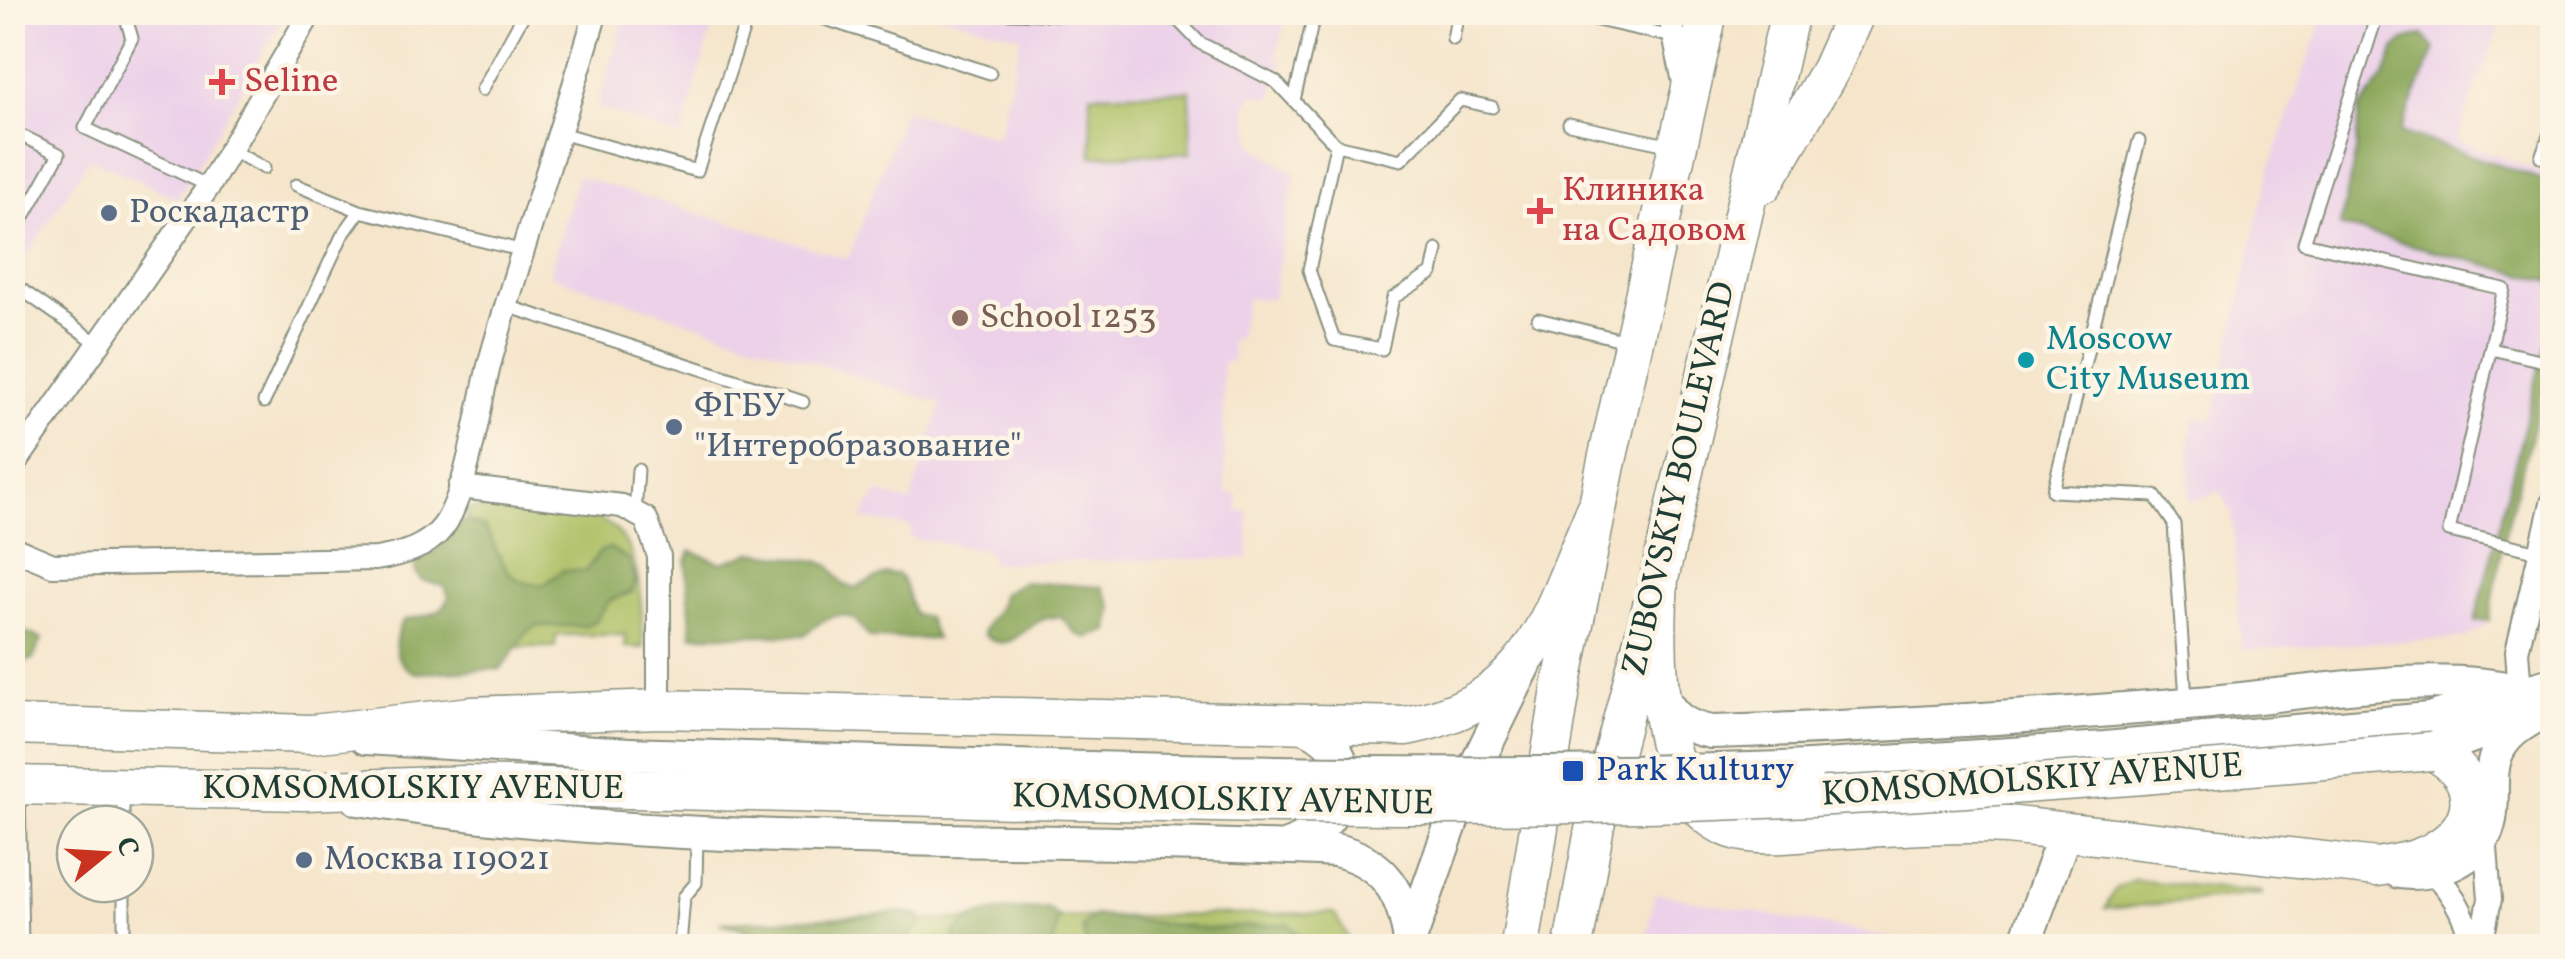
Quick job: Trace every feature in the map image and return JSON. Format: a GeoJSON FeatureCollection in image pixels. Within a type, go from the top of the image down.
{"type":"FeatureCollection","features":[{"type":"Feature","properties":{"kind":"main road","name":"ZUBOVSKIY BOULEVARD"},"geometry":{"type":"LineString","coordinates":[[1520,946],[1562,683],[1708,12]]}},
{"type":"Feature","properties":{"kind":"main road","name":"ZUBOVSKIY BOULEVARD"},"geometry":{"type":"LineString","coordinates":[[1573,946],[1596,825],[1659,579],[1790,12]]}},
{"type":"Feature","properties":{"kind":"main road"},"geometry":{"type":"LineString","coordinates":[[1739,230],[1830,70],[1856,12]]}},
{"type":"Feature","properties":{"kind":"main road"},"geometry":{"type":"LineString","coordinates":[[1410,944],[1461,796],[1598,505]]}},
{"type":"Feature","properties":{"kind":"main road"},"geometry":{"type":"LineString","coordinates":[[1659,579],[1657,682],[1682,780],[1703,811],[1732,829],[1775,833],[1958,822],[2378,868],[2424,865],[2467,855],[2485,835],[2498,750],[2542,699]]}},
{"type":"Feature","properties":{"kind":"main road"},"geometry":{"type":"LineString","coordinates":[[312,734],[471,716],[659,709],[1406,726],[1452,716],[1480,703],[1526,661]]}},
{"type":"Feature","properties":{"kind":"main road"},"geometry":{"type":"LineString","coordinates":[[1657,682],[1672,714],[1694,729],[1712,732],[2187,704],[2438,682],[2486,682],[2542,699]]}},
{"type":"Feature","properties":{"kind":"main road"},"geometry":{"type":"LineString","coordinates":[[2424,865],[2463,828],[2472,808],[2471,790],[2463,773],[2430,735],[2542,699]]}},
{"type":"Feature","properties":{"kind":"main road"},"geometry":{"type":"LineString","coordinates":[[1283,847],[1308,839],[1330,822],[1342,786],[1334,747],[1314,729],[1297,724]]}},
{"type":"Feature","properties":{"kind":"main road","name":"KOMSOMOLSKIY AVENUE"},"geometry":{"type":"LineString","coordinates":[[12,725],[312,734],[461,747],[630,772],[1338,803],[1643,803],[1968,788],[2430,735]]}},
{"type":"Feature","properties":{"kind":"main road","name":"KOMSOMOLSKIY AVENUE"},"geometry":{"type":"LineString","coordinates":[[135,804],[304,790],[464,785],[630,772]]}},
{"type":"Feature","properties":{"kind":"main road","name":"KOMSOMOLSKIY AVENUE"},"geometry":{"type":"LineString","coordinates":[[16,785],[118,804]]}},
{"type":"Feature","properties":{"kind":"main road"},"geometry":{"type":"LineString","coordinates":[[304,790],[478,819],[697,834],[1335,850],[1372,864],[1398,893],[1406,912],[1410,944]]}},
{"type":"Feature","properties":{"kind":"main road"},"geometry":{"type":"LineString","coordinates":[[2024,946],[2064,835]]}},
{"type":"Feature","properties":{"kind":"street"},"geometry":{"type":"LineString","coordinates":[[12,468],[210,186],[311,12]]}},
{"type":"Feature","properties":{"kind":"street"},"geometry":{"type":"LineString","coordinates":[[12,548],[53,565],[398,556],[432,539],[442,528],[460,487],[507,306],[596,12]]}},
{"type":"Feature","properties":{"kind":"street"},"geometry":{"type":"LineString","coordinates":[[1669,12],[1688,101]]}},
{"type":"Feature","properties":{"kind":"street"},"geometry":{"type":"LineString","coordinates":[[460,487],[622,506],[652,527],[659,556],[659,709]]}},
{"type":"Feature","properties":{"kind":"street"},"geometry":{"type":"LineString","coordinates":[[2542,699],[2517,650],[2546,554],[2552,504]]}},
{"type":"Feature","properties":{"kind":"street"},"geometry":{"type":"LineString","coordinates":[[2481,946],[2490,899],[2485,835]]}},
{"type":"Feature","properties":{"kind":"street"},"geometry":{"type":"LineString","coordinates":[[2424,865],[2460,909],[2472,946]]}},
{"type":"Feature","properties":{"kind":"lane"},"geometry":{"type":"LineString","coordinates":[[124,12],[132,38],[85,128],[210,186]]}},
{"type":"Feature","properties":{"kind":"lane"},"geometry":{"type":"LineString","coordinates":[[482,90],[525,12]]}},
{"type":"Feature","properties":{"kind":"lane"},"geometry":{"type":"LineString","coordinates":[[560,133],[697,172],[749,12]]}},
{"type":"Feature","properties":{"kind":"lane"},"geometry":{"type":"LineString","coordinates":[[804,12],[990,73]]}},
{"type":"Feature","properties":{"kind":"lane"},"geometry":{"type":"LineString","coordinates":[[983,12],[1172,16],[1200,43],[1276,82],[1336,145],[1401,160],[1460,100],[1492,107]]}},
{"type":"Feature","properties":{"kind":"lane"},"geometry":{"type":"LineString","coordinates":[[1294,100],[1316,12]]}},
{"type":"Feature","properties":{"kind":"lane"},"geometry":{"type":"LineString","coordinates":[[1453,39],[1458,12]]}},
{"type":"Feature","properties":{"kind":"lane"},"geometry":{"type":"LineString","coordinates":[[2378,12],[2304,242],[2504,289],[2449,531],[2546,554]]}},
{"type":"Feature","properties":{"kind":"lane"},"geometry":{"type":"LineString","coordinates":[[1593,20],[1673,37]]}},
{"type":"Feature","properties":{"kind":"lane"},"geometry":{"type":"LineString","coordinates":[[1569,124],[1677,147]]}},
{"type":"Feature","properties":{"kind":"lane"},"geometry":{"type":"LineString","coordinates":[[2552,128],[2542,157],[2552,161]]}},
{"type":"Feature","properties":{"kind":"lane"},"geometry":{"type":"LineString","coordinates":[[12,131],[59,154],[12,238]]}},
{"type":"Feature","properties":{"kind":"lane"},"geometry":{"type":"LineString","coordinates":[[2139,141],[2053,490],[2155,496],[2174,524],[2187,704]]}},
{"type":"Feature","properties":{"kind":"lane"},"geometry":{"type":"LineString","coordinates":[[1336,145],[1309,270],[1334,340],[1382,350],[1393,298],[1432,273],[1437,250]]}},
{"type":"Feature","properties":{"kind":"lane"},"geometry":{"type":"LineString","coordinates":[[231,150],[264,168]]}},
{"type":"Feature","properties":{"kind":"lane"},"geometry":{"type":"LineString","coordinates":[[296,185],[360,211],[524,251]]}},
{"type":"Feature","properties":{"kind":"lane"},"geometry":{"type":"LineString","coordinates":[[264,402],[342,236],[360,211]]}},
{"type":"Feature","properties":{"kind":"lane"},"geometry":{"type":"LineString","coordinates":[[12,283],[100,345]]}},
{"type":"Feature","properties":{"kind":"lane"},"geometry":{"type":"LineString","coordinates":[[507,306],[804,402]]}},
{"type":"Feature","properties":{"kind":"lane"},"geometry":{"type":"LineString","coordinates":[[1538,319],[1634,343]]}},
{"type":"Feature","properties":{"kind":"lane"},"geometry":{"type":"LineString","coordinates":[[2490,349],[2552,363]]}},
{"type":"Feature","properties":{"kind":"lane"},"geometry":{"type":"LineString","coordinates":[[635,513],[638,470]]}},
{"type":"Feature","properties":{"kind":"lane"},"geometry":{"type":"LineString","coordinates":[[16,785],[22,946]]}},
{"type":"Feature","properties":{"kind":"lane"},"geometry":{"type":"LineString","coordinates":[[680,946],[684,897],[696,883],[697,834]]}},
{"type":"Feature","properties":{"kind":"lane"},"geometry":{"type":"LineString","coordinates":[[124,904],[124,946]]}},
{"type":"Feature","properties":{"kind":"shaded area"},"geometry":{"type":"Polygon","coordinates":[[[13,13],[286,13],[178,199],[90,158],[13,277],[13,13]]]}},
{"type":"Feature","properties":{"kind":"shaded area"},"geometry":{"type":"Polygon","coordinates":[[[626,13],[716,13],[681,138],[597,107],[626,13]]]}},
{"type":"Feature","properties":{"kind":"shaded area","name":"School 1253"},"geometry":{"type":"Polygon","coordinates":[[[931,13],[1287,13],[1276,59],[1283,61],[1271,98],[1254,94],[1246,106],[1254,146],[1295,173],[1273,298],[1246,298],[1239,337],[1230,341],[1233,361],[1222,362],[1226,493],[1238,494],[1238,511],[1248,511],[1249,558],[991,563],[988,550],[910,538],[911,527],[861,519],[878,492],[910,503],[941,404],[549,275],[577,176],[848,259],[904,110],[998,137],[1021,36],[931,13]]]}},
{"type":"Feature","properties":{"kind":"shaded area"},"geometry":{"type":"Polygon","coordinates":[[[2289,13],[2505,13],[2456,140],[2552,176],[2552,364],[2502,544],[2484,627],[2465,638],[2241,650],[2232,513],[2220,491],[2189,503],[2189,444],[2194,417],[2213,420],[2267,177],[2320,26],[2289,13]]]}},
{"type":"Feature","properties":{"kind":"shaded area"},"geometry":{"type":"Polygon","coordinates":[[[1655,893],[1876,935],[1920,946],[1645,946],[1655,893]]]}},
{"type":"Feature","properties":{"kind":"green space"},"geometry":{"type":"Polygon","coordinates":[[[2423,35],[2435,49],[2400,132],[2552,183],[2552,282],[2340,226],[2356,152],[2359,110],[2385,76],[2395,49],[2405,40],[2423,35]]]}},
{"type":"Feature","properties":{"kind":"green space"},"geometry":{"type":"Polygon","coordinates":[[[1190,91],[1191,153],[1092,156],[1090,94],[1190,91]]]}},
{"type":"Feature","properties":{"kind":"green space"},"geometry":{"type":"Polygon","coordinates":[[[2552,317],[2552,355],[2504,537],[2489,620],[2475,621],[2552,317]]]}},
{"type":"Feature","properties":{"kind":"green space"},"geometry":{"type":"Polygon","coordinates":[[[494,507],[570,511],[596,517],[615,529],[628,547],[636,572],[643,648],[625,647],[625,635],[556,635],[555,647],[484,647],[466,510],[494,507]]]}},
{"type":"Feature","properties":{"kind":"green space"},"geometry":{"type":"Polygon","coordinates":[[[462,520],[484,527],[506,568],[520,581],[545,584],[563,570],[586,571],[599,552],[610,548],[629,560],[636,581],[632,592],[609,601],[596,620],[585,626],[538,626],[528,631],[501,669],[416,673],[403,664],[396,651],[399,629],[403,621],[442,609],[449,596],[444,586],[421,580],[415,570],[418,559],[439,548],[462,520]]]}},
{"type":"Feature","properties":{"kind":"green space"},"geometry":{"type":"Polygon","coordinates":[[[691,551],[722,563],[753,552],[817,561],[830,566],[844,585],[855,588],[886,574],[897,574],[915,615],[927,617],[936,639],[871,638],[855,620],[841,615],[827,618],[804,635],[692,635],[686,562],[691,551]]]}},
{"type":"Feature","properties":{"kind":"green space"},"geometry":{"type":"Polygon","coordinates":[[[1022,582],[1102,587],[1112,607],[1109,630],[1088,638],[1077,634],[1061,617],[1049,617],[1013,640],[994,641],[983,634],[985,628],[1002,594],[1022,582]]]}},
{"type":"Feature","properties":{"kind":"green space"},"geometry":{"type":"Polygon","coordinates":[[[13,622],[16,629],[42,639],[33,659],[13,665],[13,622]]]}},
{"type":"Feature","properties":{"kind":"green space"},"geometry":{"type":"Polygon","coordinates":[[[2133,880],[2262,894],[2105,909],[2115,889],[2133,880]]]}},
{"type":"Feature","properties":{"kind":"green space"},"geometry":{"type":"Polygon","coordinates":[[[1047,908],[1058,917],[1053,946],[961,946],[954,936],[971,919],[983,914],[1047,908]]]}},
{"type":"Feature","properties":{"kind":"green space"},"geometry":{"type":"Polygon","coordinates":[[[902,912],[918,915],[923,921],[902,946],[789,940],[720,923],[857,916],[902,912]]]}},
{"type":"Feature","properties":{"kind":"green space"},"geometry":{"type":"Polygon","coordinates":[[[1334,913],[1353,946],[743,946],[743,923],[1334,913]]]}},
{"type":"Feature","properties":{"kind":"green space"},"geometry":{"type":"Polygon","coordinates":[[[1094,915],[1207,929],[1288,924],[1306,940],[1297,946],[1086,946],[1082,927],[1094,915]]]}},
{"type":"Feature","properties":{"kind":"place","name":"Seline"},"geometry":{"type":"Point","coordinates":[222,82]}},
{"type":"Feature","properties":{"kind":"place","name":"Клиника на Садовом"},"geometry":{"type":"Point","coordinates":[1540,211]}},
{"type":"Feature","properties":{"kind":"place","name":"Роскадастр"},"geometry":{"type":"Point","coordinates":[109,213]}},
{"type":"Feature","properties":{"kind":"place","name":"School 1253"},"geometry":{"type":"Point","coordinates":[960,318]}},
{"type":"Feature","properties":{"kind":"place","name":"Moscow City Museum"},"geometry":{"type":"Point","coordinates":[2026,360]}},
{"type":"Feature","properties":{"kind":"place","name":"ФГБУ \"Интеробразование\""},"geometry":{"type":"Point","coordinates":[674,427]}},
{"type":"Feature","properties":{"kind":"place","name":"Park Kultury"},"geometry":{"type":"Point","coordinates":[1573,771]}},
{"type":"Feature","properties":{"kind":"place","name":"Москва 119021"},"geometry":{"type":"Point","coordinates":[304,860]}}]}
